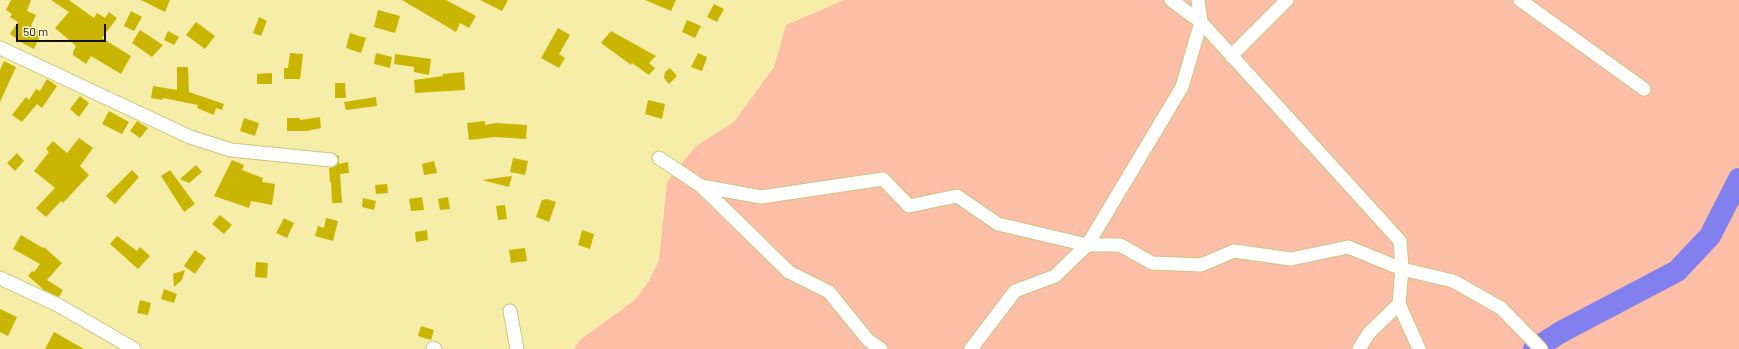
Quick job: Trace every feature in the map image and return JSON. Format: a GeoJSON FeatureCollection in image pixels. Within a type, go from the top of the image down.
{"type":"FeatureCollection","features":[{"type":"Feature","properties":{"kind":"street"},"geometry":{"type":"LineString","coordinates":[[1171,0],[1201,22],[1400,241],[1402,269],[1399,304],[1418,349]]}},
{"type":"Feature","properties":{"kind":"street"},"geometry":{"type":"LineString","coordinates":[[972,349],[1015,292],[1054,276],[1087,245],[1182,86],[1201,22],[1198,0]]}},
{"type":"Feature","properties":{"kind":"street"},"geometry":{"type":"LineString","coordinates":[[1231,56],[1287,0]]}},
{"type":"Feature","properties":{"kind":"street"},"geometry":{"type":"LineString","coordinates":[[1520,0],[1644,89]]}},
{"type":"Feature","properties":{"kind":"street"},"geometry":{"type":"LineString","coordinates":[[0,48],[190,137],[231,150],[331,160]]}},
{"type":"Feature","properties":{"kind":"street"},"geometry":{"type":"LineString","coordinates":[[659,158],[701,186],[789,272],[829,292],[868,340],[881,349]]}},
{"type":"Feature","properties":{"kind":"street"},"geometry":{"type":"LineString","coordinates":[[701,186],[761,197],[883,179],[909,206],[957,196],[998,224],[1087,245],[1120,245],[1152,263],[1201,265],[1234,251],[1291,259],[1348,247],[1402,269],[1453,281],[1501,308],[1541,349]]}},
{"type":"Feature","properties":{"kind":"street"},"geometry":{"type":"LineString","coordinates":[[0,278],[58,305],[134,349]]}},
{"type":"Feature","properties":{"kind":"street"},"geometry":{"type":"LineString","coordinates":[[1359,349],[1368,333],[1399,304]]}},
{"type":"Feature","properties":{"kind":"street"},"geometry":{"type":"LineString","coordinates":[[510,310],[517,349]]}},
{"type":"Feature","properties":{"kind":"shaded area"},"geometry":{"type":"Polygon","coordinates":[[[844,0],[1739,0],[1739,349],[574,349],[580,340],[635,300],[649,281],[659,260],[667,182],[696,146],[734,122],[774,67],[786,25],[844,0]]]}},
{"type":"Feature","properties":{"kind":"building"},"geometry":{"type":"Polygon","coordinates":[[[11,0],[31,0],[27,11],[36,15],[31,26],[42,32],[34,49],[10,34],[18,22],[10,17],[12,14],[6,10],[11,0]]]}},
{"type":"Feature","properties":{"kind":"building"},"geometry":{"type":"Polygon","coordinates":[[[51,0],[69,0],[94,18],[97,13],[105,18],[109,12],[117,18],[102,38],[131,56],[121,74],[91,56],[86,64],[73,55],[76,46],[55,28],[69,12],[51,0]]]}},
{"type":"Feature","properties":{"kind":"building"},"geometry":{"type":"Polygon","coordinates":[[[141,0],[170,0],[165,12],[141,0]]]}},
{"type":"Feature","properties":{"kind":"building"},"geometry":{"type":"Polygon","coordinates":[[[402,0],[446,0],[476,16],[469,28],[460,23],[456,32],[402,0]]]}},
{"type":"Feature","properties":{"kind":"building"},"geometry":{"type":"Polygon","coordinates":[[[480,0],[508,0],[502,11],[480,0]]]}},
{"type":"Feature","properties":{"kind":"building"},"geometry":{"type":"Polygon","coordinates":[[[645,0],[676,0],[671,11],[645,0]]]}},
{"type":"Feature","properties":{"kind":"building"},"geometry":{"type":"Polygon","coordinates":[[[714,4],[724,9],[717,22],[707,17],[714,4]]]}},
{"type":"Feature","properties":{"kind":"building"},"geometry":{"type":"Polygon","coordinates":[[[378,10],[400,16],[395,33],[374,27],[378,10]]]}},
{"type":"Feature","properties":{"kind":"building"},"geometry":{"type":"Polygon","coordinates":[[[131,11],[142,17],[134,31],[124,26],[131,11]]]}},
{"type":"Feature","properties":{"kind":"building"},"geometry":{"type":"Polygon","coordinates":[[[259,17],[267,21],[261,36],[253,33],[259,17]]]}},
{"type":"Feature","properties":{"kind":"building"},"geometry":{"type":"Polygon","coordinates":[[[687,20],[701,26],[695,38],[682,32],[687,20]]]}},
{"type":"Feature","properties":{"kind":"building"},"geometry":{"type":"Polygon","coordinates":[[[196,22],[215,36],[205,49],[186,35],[196,22]]]}},
{"type":"Feature","properties":{"kind":"building"},"geometry":{"type":"Polygon","coordinates":[[[558,28],[570,35],[559,54],[565,58],[559,68],[541,58],[558,28]]]}},
{"type":"Feature","properties":{"kind":"building"},"geometry":{"type":"Polygon","coordinates":[[[140,30],[163,45],[152,57],[132,43],[140,30]]]}},
{"type":"Feature","properties":{"kind":"building"},"geometry":{"type":"Polygon","coordinates":[[[168,31],[179,37],[174,45],[164,40],[168,31]]]}},
{"type":"Feature","properties":{"kind":"building"},"geometry":{"type":"Polygon","coordinates":[[[611,31],[656,56],[649,63],[655,68],[649,75],[632,63],[631,65],[601,43],[611,31]]]}},
{"type":"Feature","properties":{"kind":"building"},"geometry":{"type":"Polygon","coordinates":[[[350,33],[366,38],[361,53],[346,48],[350,33]]]}},
{"type":"Feature","properties":{"kind":"building"},"geometry":{"type":"Polygon","coordinates":[[[290,53],[303,54],[300,79],[284,79],[284,68],[288,68],[290,53]]]}},
{"type":"Feature","properties":{"kind":"building"},"geometry":{"type":"Polygon","coordinates":[[[376,53],[392,57],[390,68],[374,64],[376,53]]]}},
{"type":"Feature","properties":{"kind":"building"},"geometry":{"type":"Polygon","coordinates":[[[698,53],[707,57],[702,71],[691,67],[698,53]]]}},
{"type":"Feature","properties":{"kind":"building"},"geometry":{"type":"Polygon","coordinates":[[[395,54],[431,59],[429,75],[414,72],[414,67],[394,64],[395,54]]]}},
{"type":"Feature","properties":{"kind":"building"},"geometry":{"type":"Polygon","coordinates":[[[4,61],[16,67],[0,102],[0,70],[4,61]]]}},
{"type":"Feature","properties":{"kind":"building"},"geometry":{"type":"Polygon","coordinates":[[[177,67],[188,67],[189,92],[224,104],[222,110],[216,108],[214,115],[197,108],[198,105],[163,98],[162,100],[151,98],[153,86],[177,90],[177,67]]]}},
{"type":"Feature","properties":{"kind":"building"},"geometry":{"type":"Polygon","coordinates":[[[670,68],[677,76],[669,84],[664,78],[665,72],[670,68]]]}},
{"type":"Feature","properties":{"kind":"building"},"geometry":{"type":"Polygon","coordinates":[[[464,72],[465,90],[415,93],[414,80],[443,76],[443,74],[464,72]]]}},
{"type":"Feature","properties":{"kind":"building"},"geometry":{"type":"Polygon","coordinates":[[[272,73],[272,84],[257,84],[257,74],[272,73]]]}},
{"type":"Feature","properties":{"kind":"building"},"geometry":{"type":"Polygon","coordinates":[[[47,79],[57,86],[42,108],[37,104],[22,122],[12,115],[26,97],[29,100],[36,89],[40,91],[47,79]]]}},
{"type":"Feature","properties":{"kind":"building"},"geometry":{"type":"Polygon","coordinates":[[[335,83],[345,83],[346,98],[335,98],[335,83]]]}},
{"type":"Feature","properties":{"kind":"building"},"geometry":{"type":"Polygon","coordinates":[[[80,96],[89,103],[79,117],[70,109],[80,96]]]}},
{"type":"Feature","properties":{"kind":"building"},"geometry":{"type":"Polygon","coordinates":[[[376,97],[377,106],[346,110],[344,102],[376,97]]]}},
{"type":"Feature","properties":{"kind":"building"},"geometry":{"type":"Polygon","coordinates":[[[648,100],[665,104],[662,119],[645,114],[648,100]]]}},
{"type":"Feature","properties":{"kind":"building"},"geometry":{"type":"Polygon","coordinates":[[[109,111],[129,122],[122,134],[102,124],[109,111]]]}},
{"type":"Feature","properties":{"kind":"building"},"geometry":{"type":"Polygon","coordinates":[[[320,117],[321,128],[307,131],[287,131],[287,118],[300,118],[300,120],[320,117]]]}},
{"type":"Feature","properties":{"kind":"building"},"geometry":{"type":"Polygon","coordinates":[[[244,118],[259,123],[255,136],[240,131],[244,118]]]}},
{"type":"Feature","properties":{"kind":"building"},"geometry":{"type":"Polygon","coordinates":[[[137,121],[148,128],[140,138],[130,131],[137,121]]]}},
{"type":"Feature","properties":{"kind":"building"},"geometry":{"type":"Polygon","coordinates":[[[485,121],[485,125],[496,123],[527,125],[526,139],[495,137],[469,140],[467,123],[485,121]]]}},
{"type":"Feature","properties":{"kind":"building"},"geometry":{"type":"Polygon","coordinates":[[[79,138],[93,148],[80,166],[89,175],[63,203],[61,201],[46,217],[36,208],[55,188],[34,171],[49,152],[46,149],[53,141],[67,153],[79,138]]]}},
{"type":"Feature","properties":{"kind":"building"},"geometry":{"type":"Polygon","coordinates":[[[17,153],[24,161],[15,171],[7,163],[17,153]]]}},
{"type":"Feature","properties":{"kind":"building"},"geometry":{"type":"Polygon","coordinates":[[[513,158],[528,161],[525,175],[510,172],[513,158]]]}},
{"type":"Feature","properties":{"kind":"building"},"geometry":{"type":"Polygon","coordinates":[[[232,160],[244,165],[242,170],[263,178],[262,182],[275,184],[272,205],[251,201],[249,208],[214,196],[232,160]]]}},
{"type":"Feature","properties":{"kind":"building"},"geometry":{"type":"Polygon","coordinates":[[[339,160],[339,164],[348,162],[349,173],[340,174],[342,203],[332,203],[329,168],[337,165],[339,160]]]}},
{"type":"Feature","properties":{"kind":"building"},"geometry":{"type":"Polygon","coordinates":[[[434,161],[437,173],[424,175],[422,164],[434,161]]]}},
{"type":"Feature","properties":{"kind":"building"},"geometry":{"type":"Polygon","coordinates":[[[196,165],[202,172],[189,183],[180,179],[196,165]]]}},
{"type":"Feature","properties":{"kind":"building"},"geometry":{"type":"Polygon","coordinates":[[[132,170],[139,177],[115,204],[106,196],[132,170]]]}},
{"type":"Feature","properties":{"kind":"building"},"geometry":{"type":"Polygon","coordinates":[[[170,170],[195,204],[184,212],[161,176],[170,170]]]}},
{"type":"Feature","properties":{"kind":"building"},"geometry":{"type":"Polygon","coordinates":[[[512,176],[509,187],[482,180],[504,177],[512,176]]]}},
{"type":"Feature","properties":{"kind":"building"},"geometry":{"type":"Polygon","coordinates":[[[387,184],[388,193],[376,194],[375,185],[387,184]]]}},
{"type":"Feature","properties":{"kind":"building"},"geometry":{"type":"Polygon","coordinates":[[[422,197],[424,210],[411,211],[409,199],[422,197]]]}},
{"type":"Feature","properties":{"kind":"building"},"geometry":{"type":"Polygon","coordinates":[[[448,197],[450,209],[440,210],[438,199],[448,197]]]}},
{"type":"Feature","properties":{"kind":"building"},"geometry":{"type":"Polygon","coordinates":[[[363,198],[376,201],[374,210],[362,207],[363,198]]]}},
{"type":"Feature","properties":{"kind":"building"},"geometry":{"type":"Polygon","coordinates":[[[547,199],[556,202],[549,222],[536,217],[542,200],[547,199]]]}},
{"type":"Feature","properties":{"kind":"building"},"geometry":{"type":"Polygon","coordinates":[[[505,205],[507,219],[498,220],[496,206],[505,205]]]}},
{"type":"Feature","properties":{"kind":"building"},"geometry":{"type":"Polygon","coordinates":[[[220,215],[232,225],[224,234],[212,224],[220,215]]]}},
{"type":"Feature","properties":{"kind":"building"},"geometry":{"type":"Polygon","coordinates":[[[284,218],[294,223],[287,238],[276,233],[284,218]]]}},
{"type":"Feature","properties":{"kind":"building"},"geometry":{"type":"Polygon","coordinates":[[[326,218],[338,221],[333,241],[315,236],[318,226],[324,228],[326,218]]]}},
{"type":"Feature","properties":{"kind":"building"},"geometry":{"type":"Polygon","coordinates":[[[427,230],[428,240],[416,242],[415,232],[427,230]]]}},
{"type":"Feature","properties":{"kind":"building"},"geometry":{"type":"Polygon","coordinates":[[[582,230],[594,234],[590,249],[578,245],[582,230]]]}},
{"type":"Feature","properties":{"kind":"building"},"geometry":{"type":"Polygon","coordinates":[[[21,235],[43,248],[44,247],[62,263],[47,280],[63,290],[59,297],[44,290],[28,276],[32,271],[34,272],[40,264],[13,249],[21,235]]]}},
{"type":"Feature","properties":{"kind":"building"},"geometry":{"type":"Polygon","coordinates":[[[117,236],[137,251],[140,247],[150,256],[138,269],[110,244],[117,236]]]}},
{"type":"Feature","properties":{"kind":"building"},"geometry":{"type":"Polygon","coordinates":[[[525,248],[527,261],[511,263],[509,250],[525,248]]]}},
{"type":"Feature","properties":{"kind":"building"},"geometry":{"type":"Polygon","coordinates":[[[195,250],[206,258],[195,274],[184,266],[195,250]]]}},
{"type":"Feature","properties":{"kind":"building"},"geometry":{"type":"Polygon","coordinates":[[[256,262],[268,263],[267,278],[255,277],[256,262]]]}},
{"type":"Feature","properties":{"kind":"building"},"geometry":{"type":"Polygon","coordinates":[[[185,270],[182,280],[174,287],[173,274],[185,270]]]}},
{"type":"Feature","properties":{"kind":"building"},"geometry":{"type":"Polygon","coordinates":[[[164,289],[177,294],[174,303],[161,299],[164,289]]]}},
{"type":"Feature","properties":{"kind":"building"},"geometry":{"type":"Polygon","coordinates":[[[140,300],[151,303],[148,315],[137,313],[140,300]]]}},
{"type":"Feature","properties":{"kind":"building"},"geometry":{"type":"Polygon","coordinates":[[[0,309],[17,317],[8,336],[0,332],[0,309]]]}},
{"type":"Feature","properties":{"kind":"building"},"geometry":{"type":"Polygon","coordinates":[[[421,326],[434,330],[431,340],[418,336],[421,326]]]}},
{"type":"Feature","properties":{"kind":"building"},"geometry":{"type":"Polygon","coordinates":[[[54,332],[84,349],[45,349],[54,332]]]}},
{"type":"Feature","properties":{"kind":"waterway"},"geometry":{"type":"LineString","coordinates":[[1534,349],[1561,332],[1677,271],[1710,236],[1739,179]]}}]}
